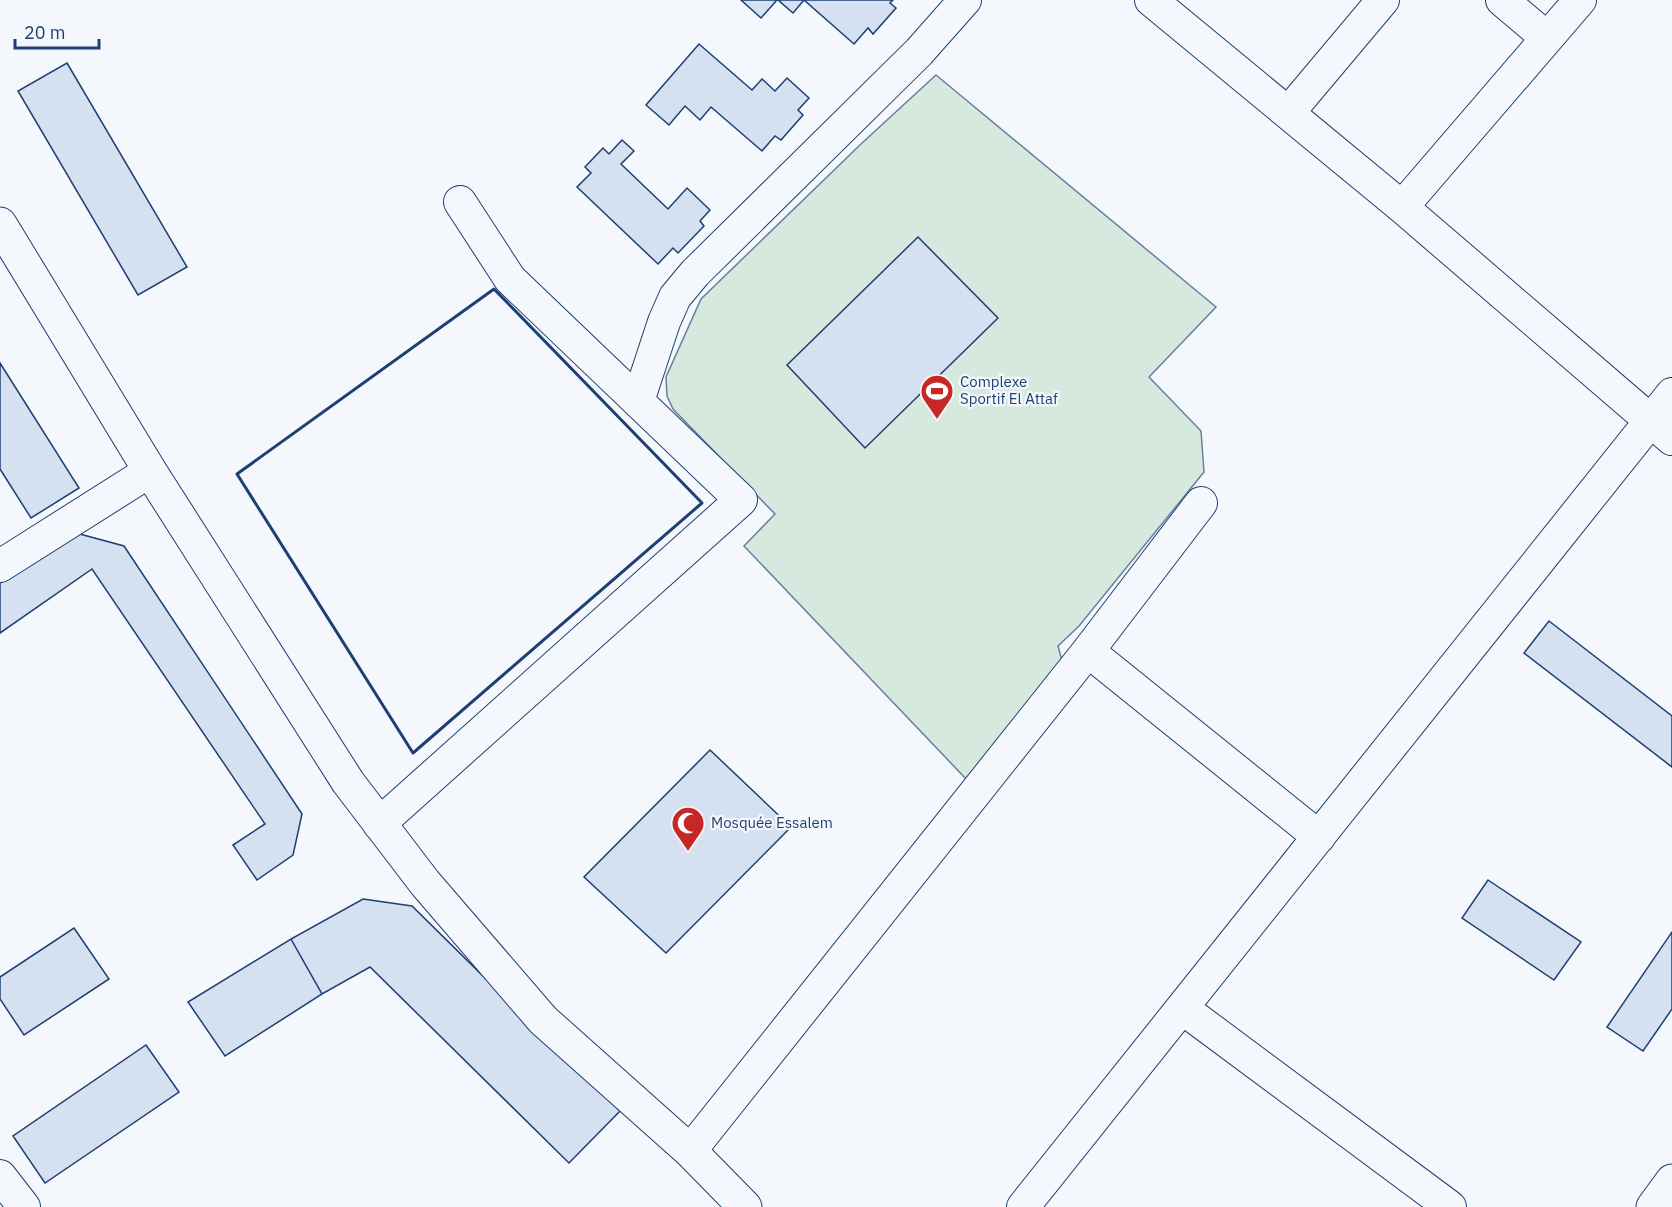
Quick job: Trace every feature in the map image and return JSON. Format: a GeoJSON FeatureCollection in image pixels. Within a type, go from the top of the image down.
{"type":"FeatureCollection","features":[{"type":"Feature","properties":{"kind":"main road"},"geometry":{"type":"LineString","coordinates":[[0,224],[150,471],[348,782],[379,824],[425,883],[543,1020],[690,1151],[745,1207]]}},
{"type":"Feature","properties":{"kind":"main road"},"geometry":{"type":"LineString","coordinates":[[1653,1207],[1672,1181]]}},
{"type":"Feature","properties":{"kind":"street"},"geometry":{"type":"LineString","coordinates":[[638,401],[664,322],[675,297],[695,273],[919,52],[965,0]]}},
{"type":"Feature","properties":{"kind":"street"},"geometry":{"type":"LineString","coordinates":[[1288,113],[1383,0]]}},
{"type":"Feature","properties":{"kind":"street"},"geometry":{"type":"LineString","coordinates":[[1502,0],[1547,38]]}},
{"type":"Feature","properties":{"kind":"street"},"geometry":{"type":"LineString","coordinates":[[1402,207],[1580,0]]}},
{"type":"Feature","properties":{"kind":"street"},"geometry":{"type":"LineString","coordinates":[[1156,2],[1402,207],[1661,430]]}},
{"type":"Feature","properties":{"kind":"street"},"geometry":{"type":"LineString","coordinates":[[379,824],[741,500],[510,279],[460,202]]}},
{"type":"Feature","properties":{"kind":"street"},"geometry":{"type":"LineString","coordinates":[[1023,1207],[1319,837],[1661,430],[1672,394]]}},
{"type":"Feature","properties":{"kind":"street"},"geometry":{"type":"LineString","coordinates":[[0,566],[150,471]]}},
{"type":"Feature","properties":{"kind":"street"},"geometry":{"type":"LineString","coordinates":[[690,1151],[1088,651],[1200,503]]}},
{"type":"Feature","properties":{"kind":"street"},"geometry":{"type":"LineString","coordinates":[[1088,651],[1319,837]]}},
{"type":"Feature","properties":{"kind":"street"},"geometry":{"type":"LineString","coordinates":[[1182,1008],[1450,1207]]}},
{"type":"Feature","properties":{"kind":"street"},"geometry":{"type":"LineString","coordinates":[[0,1176],[24,1207]]}},
{"type":"Feature","properties":{"kind":"shaded area","name":"Complexe Sportif El Attaf"},"geometry":{"type":"Polygon","coordinates":[[[936,75],[1216,307],[1149,377],[1201,431],[1204,472],[1079,626],[1058,646],[1062,661],[968,781],[744,546],[775,514],[673,409],[667,396],[666,377],[701,299],[861,144],[936,75]]]}},
{"type":"Feature","properties":{"kind":"building"},"geometry":{"type":"Polygon","coordinates":[[[741,0],[777,0],[761,18],[741,0]]]}},
{"type":"Feature","properties":{"kind":"building"},"geometry":{"type":"Polygon","coordinates":[[[778,0],[804,0],[793,13],[778,0]]]}},
{"type":"Feature","properties":{"kind":"building"},"geometry":{"type":"Polygon","coordinates":[[[804,0],[893,0],[890,3],[896,8],[873,34],[868,28],[854,44],[804,0]]]}},
{"type":"Feature","properties":{"kind":"building"},"geometry":{"type":"Polygon","coordinates":[[[699,44],[752,90],[762,79],[775,91],[787,78],[809,98],[798,110],[803,115],[781,140],[775,136],[762,151],[711,107],[700,120],[685,106],[669,125],[646,105],[699,44]]]}},
{"type":"Feature","properties":{"kind":"building"},"geometry":{"type":"Polygon","coordinates":[[[67,63],[187,267],[138,295],[18,91],[67,63]]]}},
{"type":"Feature","properties":{"kind":"building"},"geometry":{"type":"Polygon","coordinates":[[[622,140],[634,151],[621,164],[668,209],[687,188],[710,210],[700,221],[704,226],[678,253],[673,248],[658,264],[577,187],[591,173],[585,167],[603,148],[609,154],[622,140]]]}},
{"type":"Feature","properties":{"kind":"building"},"geometry":{"type":"Polygon","coordinates":[[[918,237],[998,318],[865,448],[787,365],[918,237]]]}},
{"type":"Feature","properties":{"kind":"building"},"geometry":{"type":"Polygon","coordinates":[[[0,363],[79,488],[31,518],[0,469],[0,363]]]}},
{"type":"Feature","properties":{"kind":"building"},"geometry":{"type":"Polygon","coordinates":[[[76,533],[124,546],[302,814],[293,855],[257,880],[233,845],[265,824],[92,569],[0,633],[0,583],[76,533]]]}},
{"type":"Feature","properties":{"kind":"building"},"geometry":{"type":"Polygon","coordinates":[[[1549,621],[1672,716],[1672,767],[1524,653],[1549,621]]]}},
{"type":"Feature","properties":{"kind":"building","name":"Mosquée Essalem"},"geometry":{"type":"Polygon","coordinates":[[[710,750],[791,827],[666,953],[584,877],[710,750]]]}},
{"type":"Feature","properties":{"kind":"building"},"geometry":{"type":"Polygon","coordinates":[[[1488,880],[1581,942],[1554,980],[1462,918],[1488,880]]]}},
{"type":"Feature","properties":{"kind":"building"},"geometry":{"type":"Polygon","coordinates":[[[363,899],[412,906],[620,1111],[569,1163],[370,967],[322,994],[291,939],[363,899]]]}},
{"type":"Feature","properties":{"kind":"building"},"geometry":{"type":"Polygon","coordinates":[[[74,928],[109,979],[24,1035],[0,999],[0,977],[74,928]]]}},
{"type":"Feature","properties":{"kind":"building"},"geometry":{"type":"Polygon","coordinates":[[[1672,932],[1672,1009],[1643,1051],[1607,1027],[1672,932]]]}},
{"type":"Feature","properties":{"kind":"building"},"geometry":{"type":"Polygon","coordinates":[[[291,939],[322,994],[225,1056],[188,1002],[291,939]]]}},
{"type":"Feature","properties":{"kind":"building"},"geometry":{"type":"Polygon","coordinates":[[[146,1045],[179,1092],[45,1183],[13,1136],[146,1045]]]}},
{"type":"Feature","properties":{"kind":"wall"},"geometry":{"type":"LineString","coordinates":[[494,289],[702,503],[413,753],[237,474],[494,289]]}},
{"type":"Feature","properties":{"kind":"place","name":"Complexe Sportif El Attaf"},"geometry":{"type":"Point","coordinates":[937,420]}},
{"type":"Feature","properties":{"kind":"place","name":"Mosquée Essalem"},"geometry":{"type":"Point","coordinates":[688,852]}}]}
